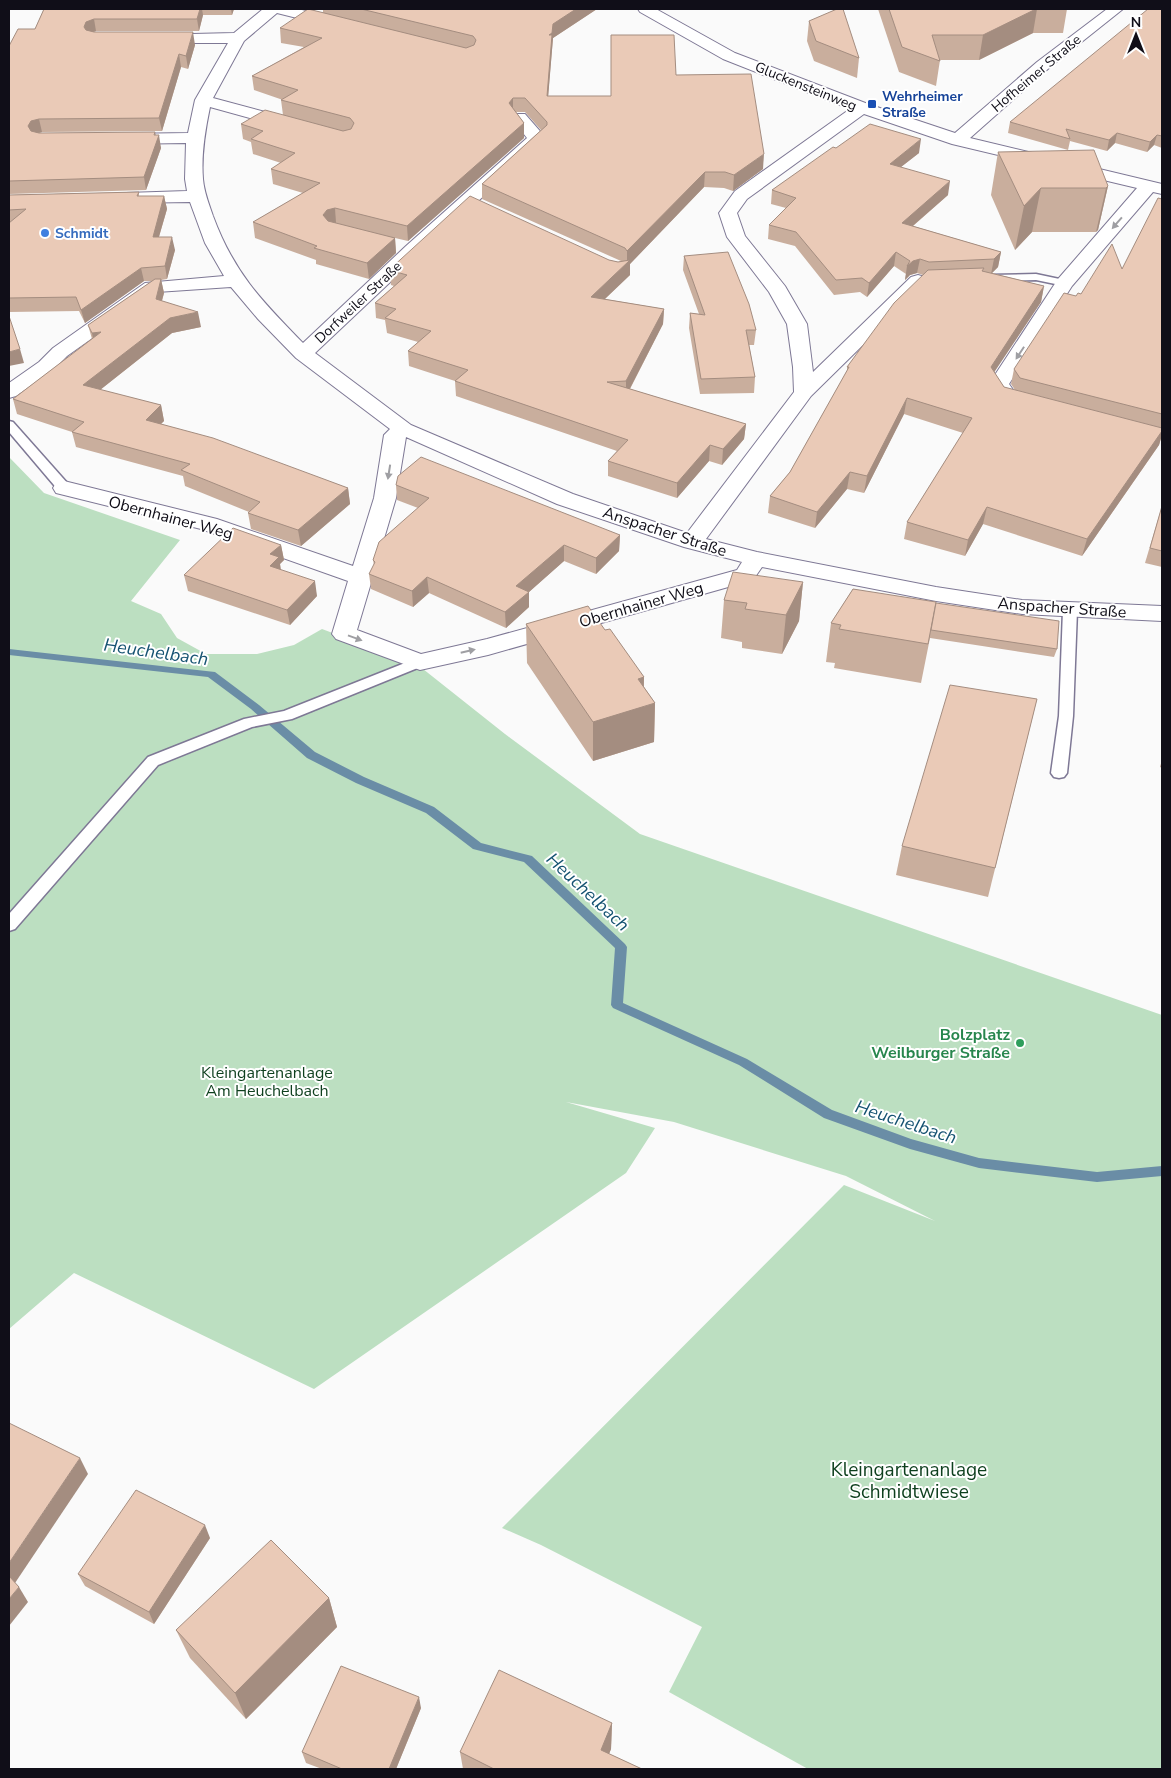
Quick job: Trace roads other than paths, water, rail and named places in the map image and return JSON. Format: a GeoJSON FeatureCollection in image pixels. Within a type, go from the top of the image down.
{"type":"FeatureCollection","features":[{"type":"Feature","properties":{"kind":"street","name":"Anspacher Straße"},"geometry":{"type":"LineString","coordinates":[[272,9],[238,38],[203,100],[195,138],[194,180],[197,196],[214,243],[236,281],[303,354],[404,429],[564,499],[692,542],[756,559],[936,594],[1022,607],[1162,614]]}},
{"type":"Feature","properties":{"kind":"street"},"geometry":{"type":"LineString","coordinates":[[280,9],[355,27]]}},
{"type":"Feature","properties":{"kind":"street","name":"Gluckensteinweg"},"geometry":{"type":"LineString","coordinates":[[645,9],[729,56],[862,108],[958,140],[1156,188],[1065,284],[999,384],[1009,398],[1047,408]]}},
{"type":"Feature","properties":{"kind":"street","name":"Hofheimer Straße"},"geometry":{"type":"LineString","coordinates":[[958,140],[1109,10]]}},
{"type":"Feature","properties":{"kind":"street"},"geometry":{"type":"LineString","coordinates":[[144,38],[238,38]]}},
{"type":"Feature","properties":{"kind":"street"},"geometry":{"type":"LineString","coordinates":[[203,100],[307,129]]}},
{"type":"Feature","properties":{"kind":"street"},"geometry":{"type":"LineString","coordinates":[[804,392],[803,367],[797,324],[778,290],[736,236],[728,213],[741,195],[862,108]]}},
{"type":"Feature","properties":{"kind":"street","name":"Dorfweiler Straße"},"geometry":{"type":"LineString","coordinates":[[303,354],[413,250],[537,138],[519,118]]}},
{"type":"Feature","properties":{"kind":"street"},"geometry":{"type":"LineString","coordinates":[[109,139],[195,138]]}},
{"type":"Feature","properties":{"kind":"street"},"geometry":{"type":"LineString","coordinates":[[108,198],[197,196]]}},
{"type":"Feature","properties":{"kind":"street"},"geometry":{"type":"LineString","coordinates":[[468,201],[486,209]]}},
{"type":"Feature","properties":{"kind":"street","name":"Dorfweiler Straße"},"geometry":{"type":"LineString","coordinates":[[394,245],[413,250]]}},
{"type":"Feature","properties":{"kind":"street"},"geometry":{"type":"LineString","coordinates":[[9,392],[46,366],[60,352],[152,288],[236,281]]}},
{"type":"Feature","properties":{"kind":"street"},"geometry":{"type":"LineString","coordinates":[[692,542],[804,392],[923,281]]}},
{"type":"Feature","properties":{"kind":"street"},"geometry":{"type":"LineString","coordinates":[[404,429],[395,436],[385,498],[363,578],[344,634],[420,662]]}},
{"type":"Feature","properties":{"kind":"street","name":"Obernhainer Weg"},"geometry":{"type":"LineString","coordinates":[[64,488],[209,524],[363,578]]}},
{"type":"Feature","properties":{"kind":"street","name":"Obernhainer Weg"},"geometry":{"type":"LineString","coordinates":[[420,662],[488,646],[745,575],[756,559]]}},
{"type":"Feature","properties":{"kind":"lane"},"geometry":{"type":"LineString","coordinates":[[977,279],[1036,277],[1065,284]]}},
{"type":"Feature","properties":{"kind":"lane"},"geometry":{"type":"LineString","coordinates":[[9,425],[64,488]]}},
{"type":"Feature","properties":{"kind":"lane"},"geometry":{"type":"LineString","coordinates":[[1060,773],[1066,716],[1070,610]]}},
{"type":"Feature","properties":{"kind":"lane"},"geometry":{"type":"LineString","coordinates":[[9,925],[153,761],[249,723],[286,715],[420,662]]}},
{"type":"Feature","properties":{"kind":"waterway","name":"Heuchelbach"},"geometry":{"type":"LineString","coordinates":[[9,652],[211,674],[255,707],[311,755],[360,780],[430,810],[477,846],[528,859],[621,947],[617,1005],[743,1062],[828,1114],[910,1144],[979,1163],[1097,1177],[1162,1171]]}},
{"type":"Feature","properties":{"kind":"place","name":"Wehrheimer Straße"},"geometry":{"type":"Point","coordinates":[872,104]}},
{"type":"Feature","properties":{"kind":"place","name":"Schmidt"},"geometry":{"type":"Point","coordinates":[45,233]}},
{"type":"Feature","properties":{"kind":"place","name":"Bolzplatz Weilburger Straße"},"geometry":{"type":"Point","coordinates":[1020,1043]}},
{"type":"Feature","properties":{"kind":"park label","name":"Kleingartenanlage Am Heuchelbach"},"geometry":{"type":"Point","coordinates":[267,1081]}},
{"type":"Feature","properties":{"kind":"park label","name":"Kleingartenanlage Schmidtwiese"},"geometry":{"type":"Point","coordinates":[909,1480]}}]}
